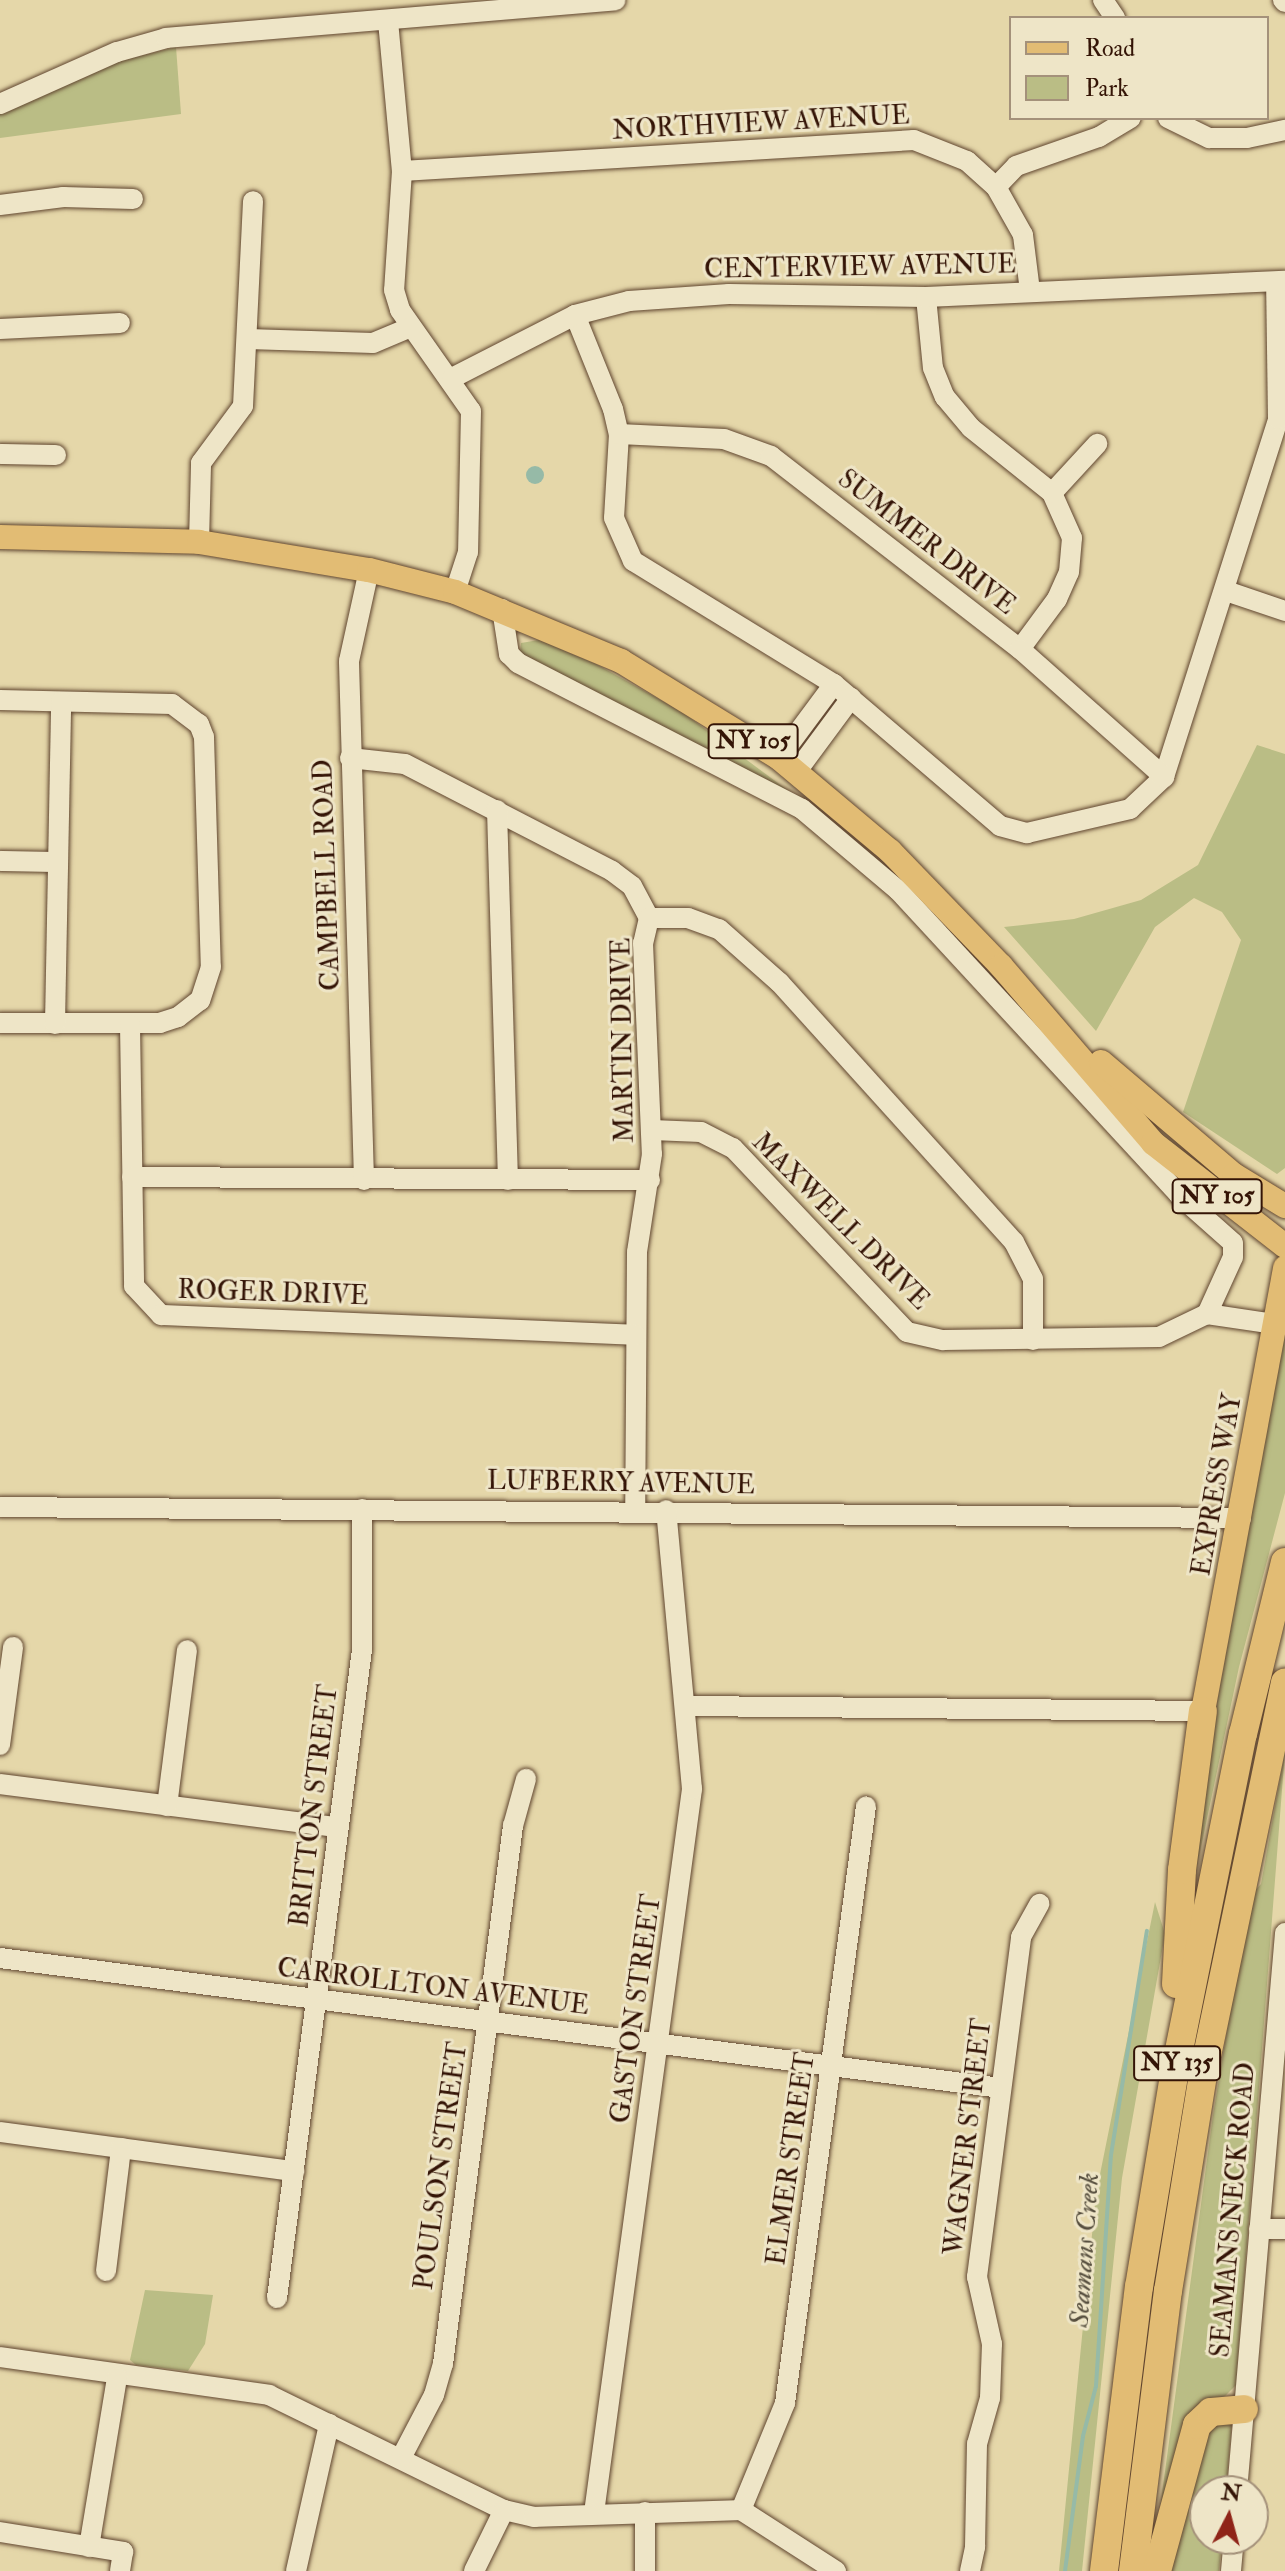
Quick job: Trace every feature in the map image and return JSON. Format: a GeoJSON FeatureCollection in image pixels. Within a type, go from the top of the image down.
{"type":"FeatureCollection","features":[{"type":"Feature","properties":{"kind":"highway","name":"NY 135"},"geometry":{"type":"LineString","coordinates":[[1104,2571],[1157,2176],[1196,1959],[1285,1562]]}},
{"type":"Feature","properties":{"kind":"highway","name":"NY 135"},"geometry":{"type":"LineString","coordinates":[[1133,2571],[1168,2291],[1201,2090],[1285,1682]]}},
{"type":"Feature","properties":{"kind":"highway"},"geometry":{"type":"LineString","coordinates":[[1157,2176],[1183,1863],[1203,1711]]}},
{"type":"Feature","properties":{"kind":"highway"},"geometry":{"type":"LineString","coordinates":[[1157,2571],[1197,2425],[1211,2412],[1244,2409]]}},
{"type":"Feature","properties":{"kind":"main road","name":"NY 105"},"geometry":{"type":"LineString","coordinates":[[0,537],[199,542],[369,570],[455,592],[621,661],[788,764],[890,851],[993,974],[1023,990],[1159,1115],[1234,1175],[1285,1206]]}},
{"type":"Feature","properties":{"kind":"main road","name":"NY 105"},"geometry":{"type":"LineString","coordinates":[[1023,990],[1146,1148],[1285,1246]]}},
{"type":"Feature","properties":{"kind":"main road","name":"EXPRESS WAY"},"geometry":{"type":"LineString","coordinates":[[1203,1711],[1285,1268]]}},
{"type":"Feature","properties":{"kind":"street"},"geometry":{"type":"LineString","coordinates":[[0,104],[117,52],[166,38],[602,1]]}},
{"type":"Feature","properties":{"kind":"street"},"geometry":{"type":"LineString","coordinates":[[388,21],[402,171],[394,290],[411,327],[452,378],[471,411],[473,435],[468,552],[455,592]]}},
{"type":"Feature","properties":{"kind":"street"},"geometry":{"type":"LineString","coordinates":[[996,187],[1016,166],[1099,137],[1128,120]]}},
{"type":"Feature","properties":{"kind":"street"},"geometry":{"type":"LineString","coordinates":[[1172,120],[1209,138],[1247,138],[1285,130]]}},
{"type":"Feature","properties":{"kind":"street","name":"NORTHVIEW AVENUE"},"geometry":{"type":"LineString","coordinates":[[402,171],[890,139],[930,143],[967,161],[996,187],[1023,235],[1030,291]]}},
{"type":"Feature","properties":{"kind":"street"},"geometry":{"type":"LineString","coordinates":[[0,205],[63,197],[133,199]]}},
{"type":"Feature","properties":{"kind":"street"},"geometry":{"type":"LineString","coordinates":[[199,542],[201,463],[243,406],[253,201]]}},
{"type":"Feature","properties":{"kind":"street"},"geometry":{"type":"LineString","coordinates":[[575,315],[619,434],[614,518],[633,561],[834,684],[1012,832],[1114,816],[1148,797],[1164,777],[1226,591],[1278,419],[1280,281]]}},
{"type":"Feature","properties":{"kind":"street","name":"CENTERVIEW AVENUE"},"geometry":{"type":"LineString","coordinates":[[452,378],[575,315],[629,301],[729,294],[926,297],[1280,281]]}},
{"type":"Feature","properties":{"kind":"street"},"geometry":{"type":"LineString","coordinates":[[926,297],[933,368],[945,397],[971,428],[1052,493],[1072,538],[1069,572],[1057,599],[1020,649]]}},
{"type":"Feature","properties":{"kind":"street"},"geometry":{"type":"LineString","coordinates":[[0,329],[120,323]]}},
{"type":"Feature","properties":{"kind":"street"},"geometry":{"type":"LineString","coordinates":[[248,339],[373,343],[411,327]]}},
{"type":"Feature","properties":{"kind":"street","name":"SUMMER DRIVE"},"geometry":{"type":"LineString","coordinates":[[619,434],[724,439],[771,456],[1020,649],[1164,777]]}},
{"type":"Feature","properties":{"kind":"street"},"geometry":{"type":"LineString","coordinates":[[1052,493],[1097,444]]}},
{"type":"Feature","properties":{"kind":"street"},"geometry":{"type":"LineString","coordinates":[[0,454],[56,455]]}},
{"type":"Feature","properties":{"kind":"street","name":"CAMPBELL ROAD"},"geometry":{"type":"LineString","coordinates":[[364,1180],[349,661],[369,570]]}},
{"type":"Feature","properties":{"kind":"street"},"geometry":{"type":"LineString","coordinates":[[1226,591],[1285,611]]}},
{"type":"Feature","properties":{"kind":"street"},"geometry":{"type":"LineString","coordinates":[[502,609],[509,654],[518,663],[820,820],[993,974],[1233,1243],[1233,1257],[1207,1314],[1275,1324]]}},
{"type":"Feature","properties":{"kind":"street"},"geometry":{"type":"LineString","coordinates":[[788,764],[834,684]]}},
{"type":"Feature","properties":{"kind":"street"},"geometry":{"type":"LineString","coordinates":[[788,764],[851,698]]}},
{"type":"Feature","properties":{"kind":"street"},"geometry":{"type":"LineString","coordinates":[[0,700],[172,704],[192,715],[204,737],[210,980],[200,1000],[178,1017],[130,1025],[0,1023]]}},
{"type":"Feature","properties":{"kind":"street"},"geometry":{"type":"LineString","coordinates":[[55,1024],[61,702]]}},
{"type":"Feature","properties":{"kind":"street","name":"MARTIN DRIVE"},"geometry":{"type":"LineString","coordinates":[[350,758],[405,764],[612,871],[632,886],[649,918],[643,943],[652,1130],[650,1180],[637,1252],[635,1509]]}},
{"type":"Feature","properties":{"kind":"street"},"geometry":{"type":"LineString","coordinates":[[497,810],[508,1180]]}},
{"type":"Feature","properties":{"kind":"street"},"geometry":{"type":"LineString","coordinates":[[0,861],[58,862]]}},
{"type":"Feature","properties":{"kind":"street"},"geometry":{"type":"LineString","coordinates":[[649,918],[688,918],[719,929],[780,983],[1014,1242],[1033,1279],[1033,1340]]}},
{"type":"Feature","properties":{"kind":"street","name":"ROGER DRIVE"},"geometry":{"type":"LineString","coordinates":[[130,1025],[134,1286],[161,1315],[636,1335]]}},
{"type":"Feature","properties":{"kind":"street","name":"MAXWELL DRIVE"},"geometry":{"type":"LineString","coordinates":[[652,1130],[701,1132],[733,1148],[907,1332],[943,1340],[1159,1337],[1207,1314]]}},
{"type":"Feature","properties":{"kind":"street"},"geometry":{"type":"LineString","coordinates":[[132,1177],[650,1180]]}},
{"type":"Feature","properties":{"kind":"street","name":"LUFBERRY AVENUE"},"geometry":{"type":"LineString","coordinates":[[0,1507],[635,1509],[1241,1518]]}},
{"type":"Feature","properties":{"kind":"street","name":"BRITTON STREET"},"geometry":{"type":"LineString","coordinates":[[277,2298],[362,1650],[362,1509]]}},
{"type":"Feature","properties":{"kind":"street","name":"GASTON STREET"},"geometry":{"type":"LineString","coordinates":[[594,2513],[692,1789],[666,1510]]}},
{"type":"Feature","properties":{"kind":"street"},"geometry":{"type":"LineString","coordinates":[[0,1745],[13,1647]]}},
{"type":"Feature","properties":{"kind":"street"},"geometry":{"type":"LineString","coordinates":[[167,1806],[187,1650]]}},
{"type":"Feature","properties":{"kind":"street"},"geometry":{"type":"LineString","coordinates":[[685,1706],[1203,1711]]}},
{"type":"Feature","properties":{"kind":"street","name":"POULSON STREET"},"geometry":{"type":"LineString","coordinates":[[401,2458],[434,2395],[443,2364],[513,1826],[526,1779]]}},
{"type":"Feature","properties":{"kind":"street"},"geometry":{"type":"LineString","coordinates":[[0,1784],[338,1827]]}},
{"type":"Feature","properties":{"kind":"street","name":"ELMER STREET"},"geometry":{"type":"LineString","coordinates":[[741,2510],[785,2403],[866,1806]]}},
{"type":"Feature","properties":{"kind":"street","name":"WAGNER STREET"},"geometry":{"type":"LineString","coordinates":[[971,2570],[977,2444],[990,2398],[992,2344],[977,2277],[1021,1937],[1039,1904]]}},
{"type":"Feature","properties":{"kind":"street","name":"SEAMANS NECK ROAD"},"geometry":{"type":"LineString","coordinates":[[1238,2475],[1259,2229],[1279,2049],[1285,1933]]}},
{"type":"Feature","properties":{"kind":"street","name":"CARROLLTON AVENUE"},"geometry":{"type":"LineString","coordinates":[[0,1958],[1001,2088]]}},
{"type":"Feature","properties":{"kind":"street"},"geometry":{"type":"LineString","coordinates":[[0,2132],[294,2171]]}},
{"type":"Feature","properties":{"kind":"street"},"geometry":{"type":"LineString","coordinates":[[106,2271],[121,2148]]}},
{"type":"Feature","properties":{"kind":"street"},"geometry":{"type":"LineString","coordinates":[[1259,2229],[1285,2229]]}},
{"type":"Feature","properties":{"kind":"street"},"geometry":{"type":"LineString","coordinates":[[0,2357],[117,2377],[269,2395],[504,2510],[534,2517],[741,2510],[836,2571]]}},
{"type":"Feature","properties":{"kind":"street"},"geometry":{"type":"LineString","coordinates":[[89,2547],[117,2377]]}},
{"type":"Feature","properties":{"kind":"street"},"geometry":{"type":"LineString","coordinates":[[296,2571],[307,2502],[329,2424]]}},
{"type":"Feature","properties":{"kind":"street"},"geometry":{"type":"LineString","coordinates":[[474,2571],[504,2510]]}},
{"type":"Feature","properties":{"kind":"street"},"geometry":{"type":"LineString","coordinates":[[645,2512],[645,2571]]}},
{"type":"Feature","properties":{"kind":"street"},"geometry":{"type":"LineString","coordinates":[[0,2532],[123,2552],[120,2571]]}},
{"type":"Feature","properties":{"kind":"green space"},"geometry":{"type":"Polygon","coordinates":[[[176,47],[181,114],[0,138],[0,112],[120,61],[176,47]]]}},
{"type":"Feature","properties":{"kind":"green space"},"geometry":{"type":"Polygon","coordinates":[[[539,640],[596,664],[682,712],[832,823],[520,656],[521,643],[539,640]]]}},
{"type":"Feature","properties":{"kind":"green space"},"geometry":{"type":"Polygon","coordinates":[[[1257,745],[1285,754],[1285,1168],[1277,1174],[1183,1112],[1241,940],[1222,912],[1194,898],[1155,927],[1096,1031],[1004,927],[1074,919],[1141,900],[1198,865],[1257,745]]]}},
{"type":"Feature","properties":{"kind":"green space"},"geometry":{"type":"Polygon","coordinates":[[[1285,1329],[1285,1493],[1239,1667],[1190,1899],[1216,1708],[1285,1329]]]}},
{"type":"Feature","properties":{"kind":"green space"},"geometry":{"type":"Polygon","coordinates":[[[1285,1751],[1236,2385],[1224,2397],[1159,2516],[1213,2115],[1249,1897],[1261,1884],[1285,1751]]]}},
{"type":"Feature","properties":{"kind":"green space"},"geometry":{"type":"Polygon","coordinates":[[[1155,1902],[1165,1934],[1122,2178],[1082,2571],[1059,2571],[1096,2194],[1155,1902]]]}},
{"type":"Feature","properties":{"kind":"green space"},"geometry":{"type":"Polygon","coordinates":[[[145,2290],[213,2295],[205,2344],[188,2371],[136,2365],[130,2360],[145,2290]]]}},
{"type":"Feature","properties":{"kind":"green space"},"geometry":{"type":"Polygon","coordinates":[[[1232,2422],[1227,2475],[1189,2475],[1200,2428],[1232,2422]]]}},
{"type":"Feature","properties":{"kind":"green space"},"geometry":{"type":"Polygon","coordinates":[[[1189,2476],[1189,2555],[1220,2555],[1219,2571],[1167,2571],[1189,2476]]]}},
{"type":"Feature","properties":{"kind":"shaded area"},"geometry":{"type":"Polygon","coordinates":[[[535,466],[544,475],[535,484],[526,475],[535,466]]]}},
{"type":"Feature","properties":{"kind":"waterway","name":"Seamans Creek"},"geometry":{"type":"LineString","coordinates":[[1065,2571],[1083,2436],[1096,2386],[1111,2155],[1147,1931]]}}]}
